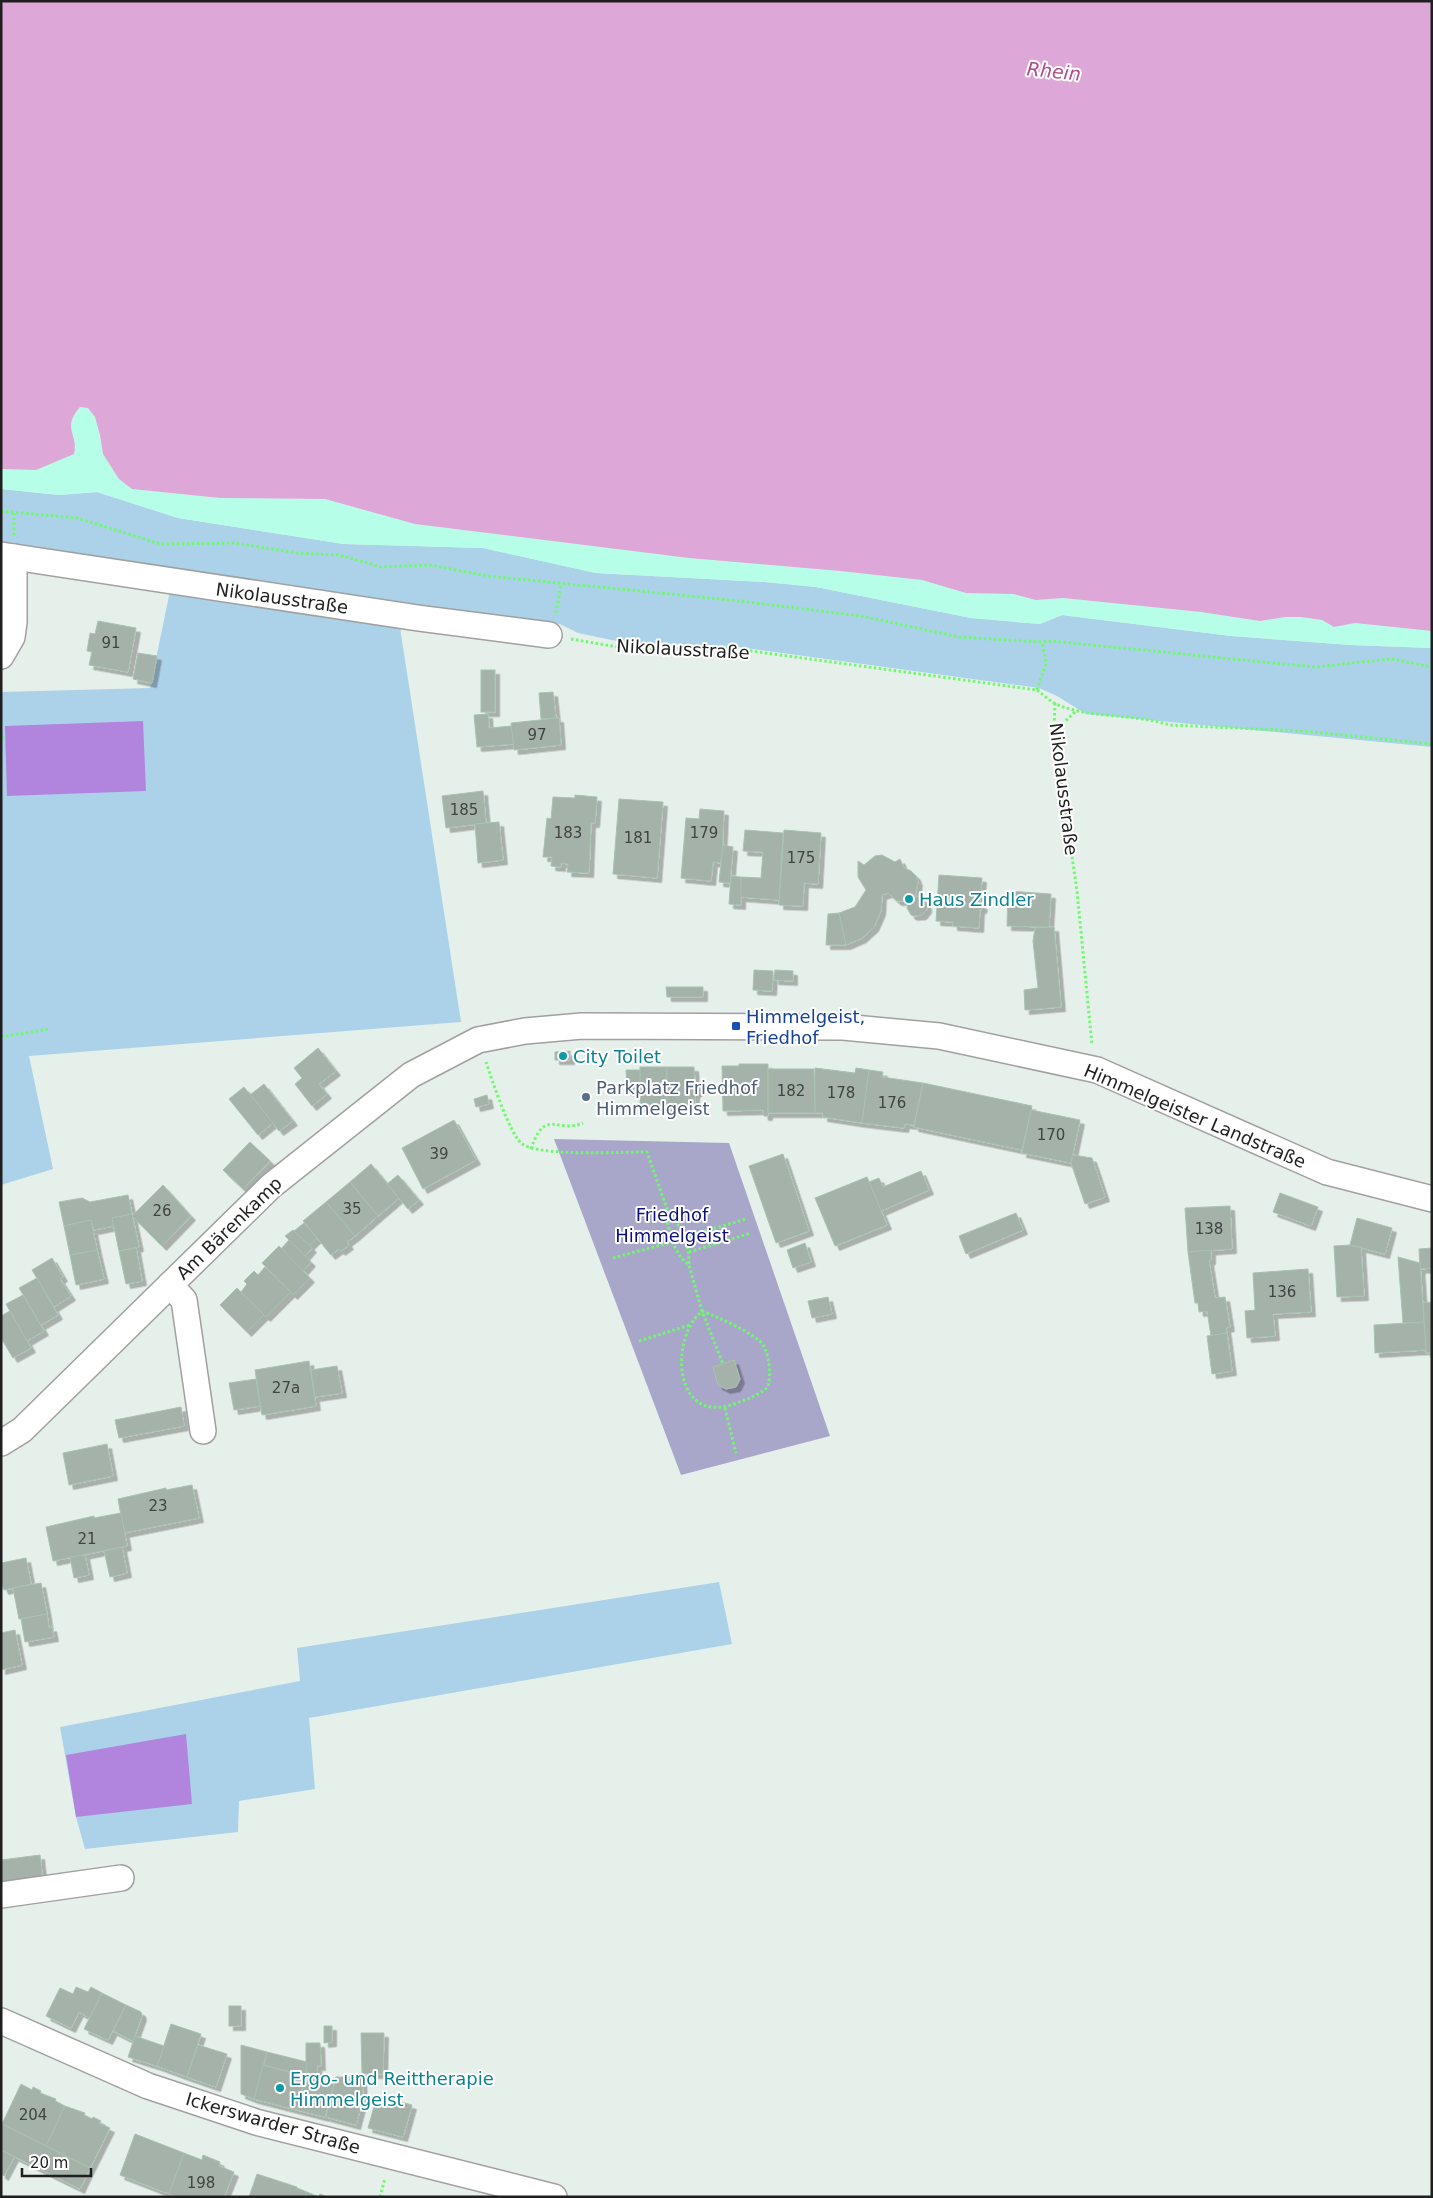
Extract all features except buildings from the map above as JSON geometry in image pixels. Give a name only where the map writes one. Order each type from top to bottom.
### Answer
[{"type":"street","name":"Nikolausstraße","points":[[7,556],[408,617],[552,628]]},
{"type":"street","points":[[1,656],[12,637],[13,629],[7,556]]},
{"type":"street","name":"Himmelgeister Landstraße","points":[[478,1040],[525,1031],[582,1026],[843,1027],[939,1036],[1097,1070],[1326,1172],[1432,1199]]},
{"type":"street","name":"Am Bärenkamp","points":[[1,1443],[22,1430],[271,1186],[411,1075],[478,1040]]},
{"type":"street","points":[[170,1285],[184,1300],[204,1431]]},
{"type":"street","points":[[1,1895],[121,1878]]},
{"type":"street","name":"Ickerswarder Straße","points":[[1,2021],[148,2086],[248,2119],[554,2197]]},
{"type":"path","points":[[1,511],[77,518],[161,544],[234,543],[298,553],[339,555],[381,567],[430,565],[488,576],[740,601],[861,616],[959,637],[1070,642],[1314,667],[1392,659],[1432,667]]},
{"type":"path","points":[[14,513],[14,519]]},
{"type":"path","points":[[552,628],[561,584]]},
{"type":"path","name":"Nikolausstraße","points":[[552,628],[629,649],[729,648],[1037,690],[1055,704],[1054,731],[1077,891],[1092,1047],[1097,1070]]},
{"type":"path","points":[[1037,690],[1046,663],[1042,642]]},
{"type":"path","points":[[1055,704],[1076,711],[1150,718],[1169,725],[1302,731],[1432,744]]},
{"type":"path","points":[[1054,731],[1076,711]]},
{"type":"path","points":[[1,1037],[49,1029]]},
{"type":"path","points":[[478,1040],[494,1086],[516,1135],[522,1143],[531,1148],[560,1152],[647,1152],[668,1212],[685,1237],[689,1252],[689,1265],[702,1311],[723,1364]]},
{"type":"path","points":[[531,1148],[540,1129],[545,1126],[583,1123]]},
{"type":"path","points":[[668,1212],[668,1224],[672,1242],[681,1258],[689,1265]]},
{"type":"path","points":[[685,1237],[746,1219]]},
{"type":"path","points":[[689,1252],[751,1233]]},
{"type":"path","points":[[613,1258],[672,1242]]},
{"type":"path","points":[[702,1311],[759,1340],[763,1345],[770,1367],[768,1387],[755,1396],[725,1408],[713,1408],[699,1403],[688,1393],[682,1379],[683,1351],[690,1325],[702,1311]]},
{"type":"path","points":[[639,1340],[690,1325]]},
{"type":"path","points":[[725,1408],[736,1453]]},
{"type":"shaded area","points":[[1,489],[59,495],[97,492],[178,518],[344,544],[483,548],[596,573],[765,582],[816,587],[971,618],[1040,624],[1062,615],[1231,636],[1351,645],[1432,648],[1432,747],[1086,714],[1057,696],[1039,688],[730,646],[626,643],[578,633],[560,624],[1,552]]},
{"type":"shaded area","points":[[171,586],[399,621],[461,1022],[29,1056],[53,1169],[1,1185],[1,692],[150,688]]},
{"type":"shaded area","points":[[143,721],[146,791],[7,796],[5,726]]},
{"type":"shaded area","points":[[719,1582],[732,1644],[309,1718],[315,1789],[239,1801],[238,1832],[85,1849],[76,1817],[60,1727],[300,1681],[297,1648]]},
{"type":"shaded area","points":[[186,1734],[192,1804],[76,1817],[66,1755]]},
{"type":"sand","points":[[80,407],[88,408],[95,417],[103,454],[119,479],[132,489],[220,498],[325,499],[415,524],[689,558],[922,580],[966,593],[1013,594],[1036,600],[1063,598],[1201,612],[1260,621],[1285,617],[1301,617],[1322,620],[1334,627],[1355,623],[1432,631],[1432,648],[1351,645],[1231,636],[1062,615],[1040,624],[971,618],[816,587],[765,582],[596,573],[483,548],[344,544],[178,518],[97,492],[59,495],[1,489],[1,469],[36,470],[76,448],[71,426],[73,417]]},
{"type":"green space","name":"Friedhof Himmelgeist","points":[[554,1139],[729,1143],[830,1436],[681,1475]]},
{"type":"water","name":"Rhein","points":[[1,1],[1432,1],[1432,631],[1355,623],[1334,627],[1322,620],[1301,617],[1285,617],[1260,621],[1201,612],[1063,598],[1036,600],[1013,594],[966,593],[922,580],[689,558],[415,524],[325,499],[220,498],[132,489],[119,479],[103,454],[95,417],[88,408],[80,407],[74,415],[71,426],[75,447],[74,454],[36,470],[1,469]]},
{"type":"place","name":"Haus Zindler","points":[[909,899]]},
{"type":"place","name":"Himmelgeist, Friedhof","points":[[736,1026]]},
{"type":"place","name":"City Toilet","points":[[563,1056]]},
{"type":"place","name":"Parkplatz Friedhof Himmelgeist","points":[[586,1097]]},
{"type":"place","name":"Ergo- und Reittherapie Himmelgeist","points":[[280,2088]]}]
